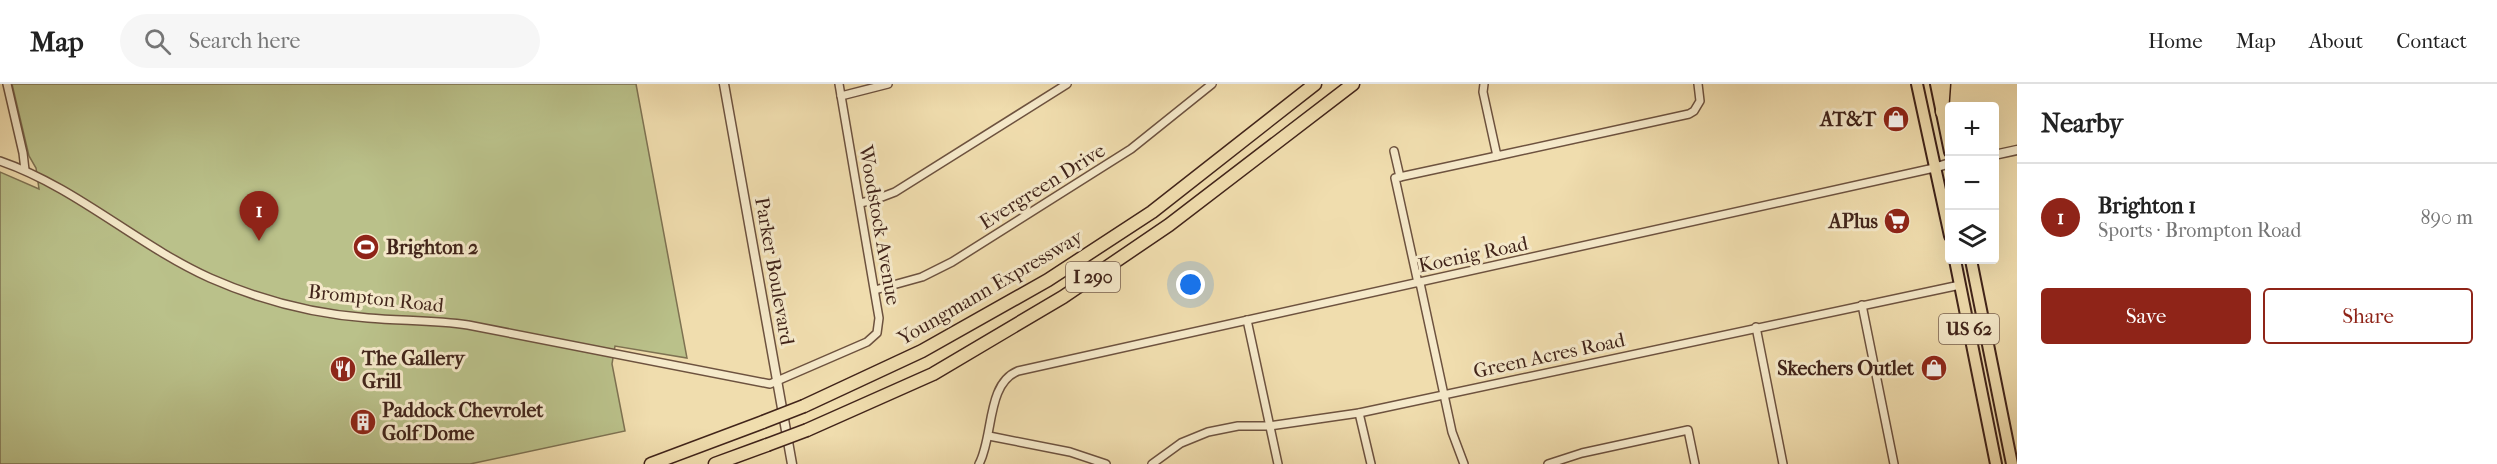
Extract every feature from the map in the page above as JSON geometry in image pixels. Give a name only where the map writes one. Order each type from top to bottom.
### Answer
[{"type":"highway","name":"Youngmann Expressway","points":[[651,464],[804,406],[922,351],[1048,280],[1152,212],[1315,84]]},
{"type":"highway","name":"I 290","points":[[715,464],[807,430],[933,374],[1063,297],[1169,225],[1353,84]]},
{"type":"highway","points":[[1942,112],[1944,84]]},
{"type":"main road","points":[[1917,84],[1945,215]]},
{"type":"main road","points":[[1936,84],[1945,127]]},
{"type":"main road","name":"US 62","points":[[1956,264],[1995,464]]},
{"type":"main road","name":"US 62","points":[[1972,264],[2012,464]]},
{"type":"street","points":[[7,84],[25,170]]},
{"type":"street","name":"Parker Boulevard","points":[[724,84],[792,464]]},
{"type":"street","name":"Woodstock Avenue","points":[[778,381],[873,338],[879,327],[875,290],[839,84]]},
{"type":"street","points":[[841,96],[888,84]]},
{"type":"street","points":[[860,203],[895,192],[1067,84]]},
{"type":"street","name":"Evergreen Drive","points":[[875,290],[922,277],[952,262],[1131,149],[1212,84]]},
{"type":"street","points":[[1484,84],[1483,92],[1497,156]]},
{"type":"street","points":[[1464,464],[1452,432],[1395,178],[1689,114],[1700,102],[1698,84]]},
{"type":"street","points":[[1999,154],[2017,150]]},
{"type":"street","points":[[1394,151],[1400,177]]},
{"type":"street","name":"Brompton Road","points":[[0,161],[25,170],[184,265],[272,301],[348,316],[468,325],[729,378],[770,384],[778,381]]},
{"type":"street","points":[[1934,168],[1945,165]]},
{"type":"street","name":"Koenig Road","points":[[989,436],[998,390],[1005,378],[1018,371],[1934,168]]},
{"type":"street","name":"Green Acres Road","points":[[1152,464],[1181,443],[1209,432],[1238,426],[1269,426],[1359,413],[1960,285]]},
{"type":"street","points":[[1862,305],[1893,464]]},
{"type":"street","points":[[1246,320],[1278,464]]},
{"type":"street","points":[[1756,327],[1784,464]]},
{"type":"street","points":[[1359,413],[1371,464]]},
{"type":"street","points":[[1548,464],[1575,454],[1688,430],[1695,464]]},
{"type":"street","points":[[979,464],[989,436],[1070,452],[1106,464]]},
{"type":"green space","points":[[12,84],[636,84],[687,358],[615,346],[612,364],[625,431],[470,464],[0,464],[0,172],[39,189],[36,168],[29,156]]},
{"type":"place","name":"AT&T","points":[[1896,119]]},
{"type":"place","name":"APlus","points":[[1897,221]]},
{"type":"place","name":"Brighton 1","points":[[259,241]]},
{"type":"place","name":"Brighton 2","points":[[366,247]]},
{"type":"place","name":"Skechers Outlet","points":[[1934,368]]},
{"type":"place","name":"The Gallery Grill","points":[[343,369]]},
{"type":"place","name":"Paddock Chevrolet Golf Dome","points":[[363,422]]}]
